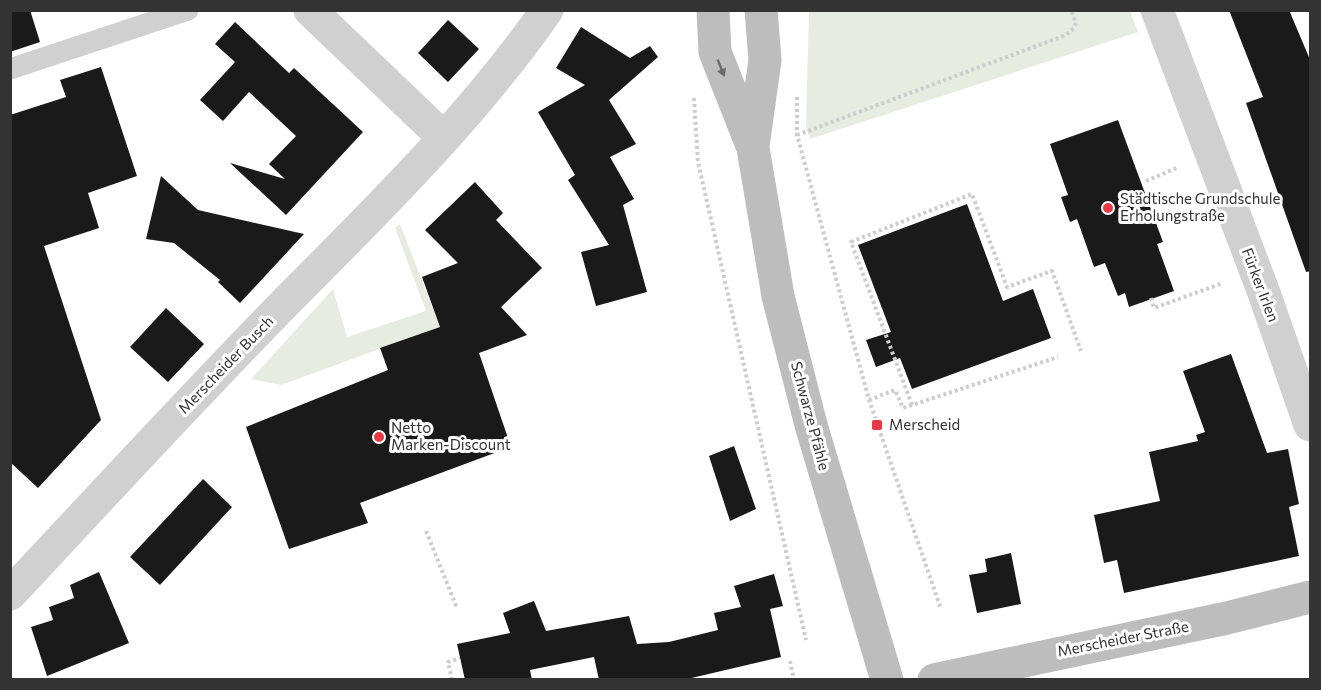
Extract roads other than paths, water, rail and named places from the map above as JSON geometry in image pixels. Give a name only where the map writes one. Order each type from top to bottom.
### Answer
[{"type":"main road","name":"Schwarze Pfähle","points":[[712,10],[715,52],[753,148],[778,296],[824,472],[887,680]]},
{"type":"main road","name":"Schwarze Pfähle","points":[[753,148],[765,60],[761,10]]},
{"type":"main road","name":"Merscheider Straße","points":[[934,680],[1227,618],[1311,597]]},
{"type":"street","points":[[310,10],[444,138]]},
{"type":"street","name":"Merscheider Busch","points":[[10,594],[196,394],[444,138],[526,41],[547,10]]},
{"type":"street","name":"Fürker Irlen","points":[[1157,10],[1311,425]]},
{"type":"lane","points":[[10,69],[188,10]]},
{"type":"place","name":"Städtische Grundschule Erholungstraße","points":[[1108,208]]},
{"type":"place","name":"Merscheid","points":[[877,425]]},
{"type":"place","name":"Netto Marken-Discount","points":[[379,437]]}]
